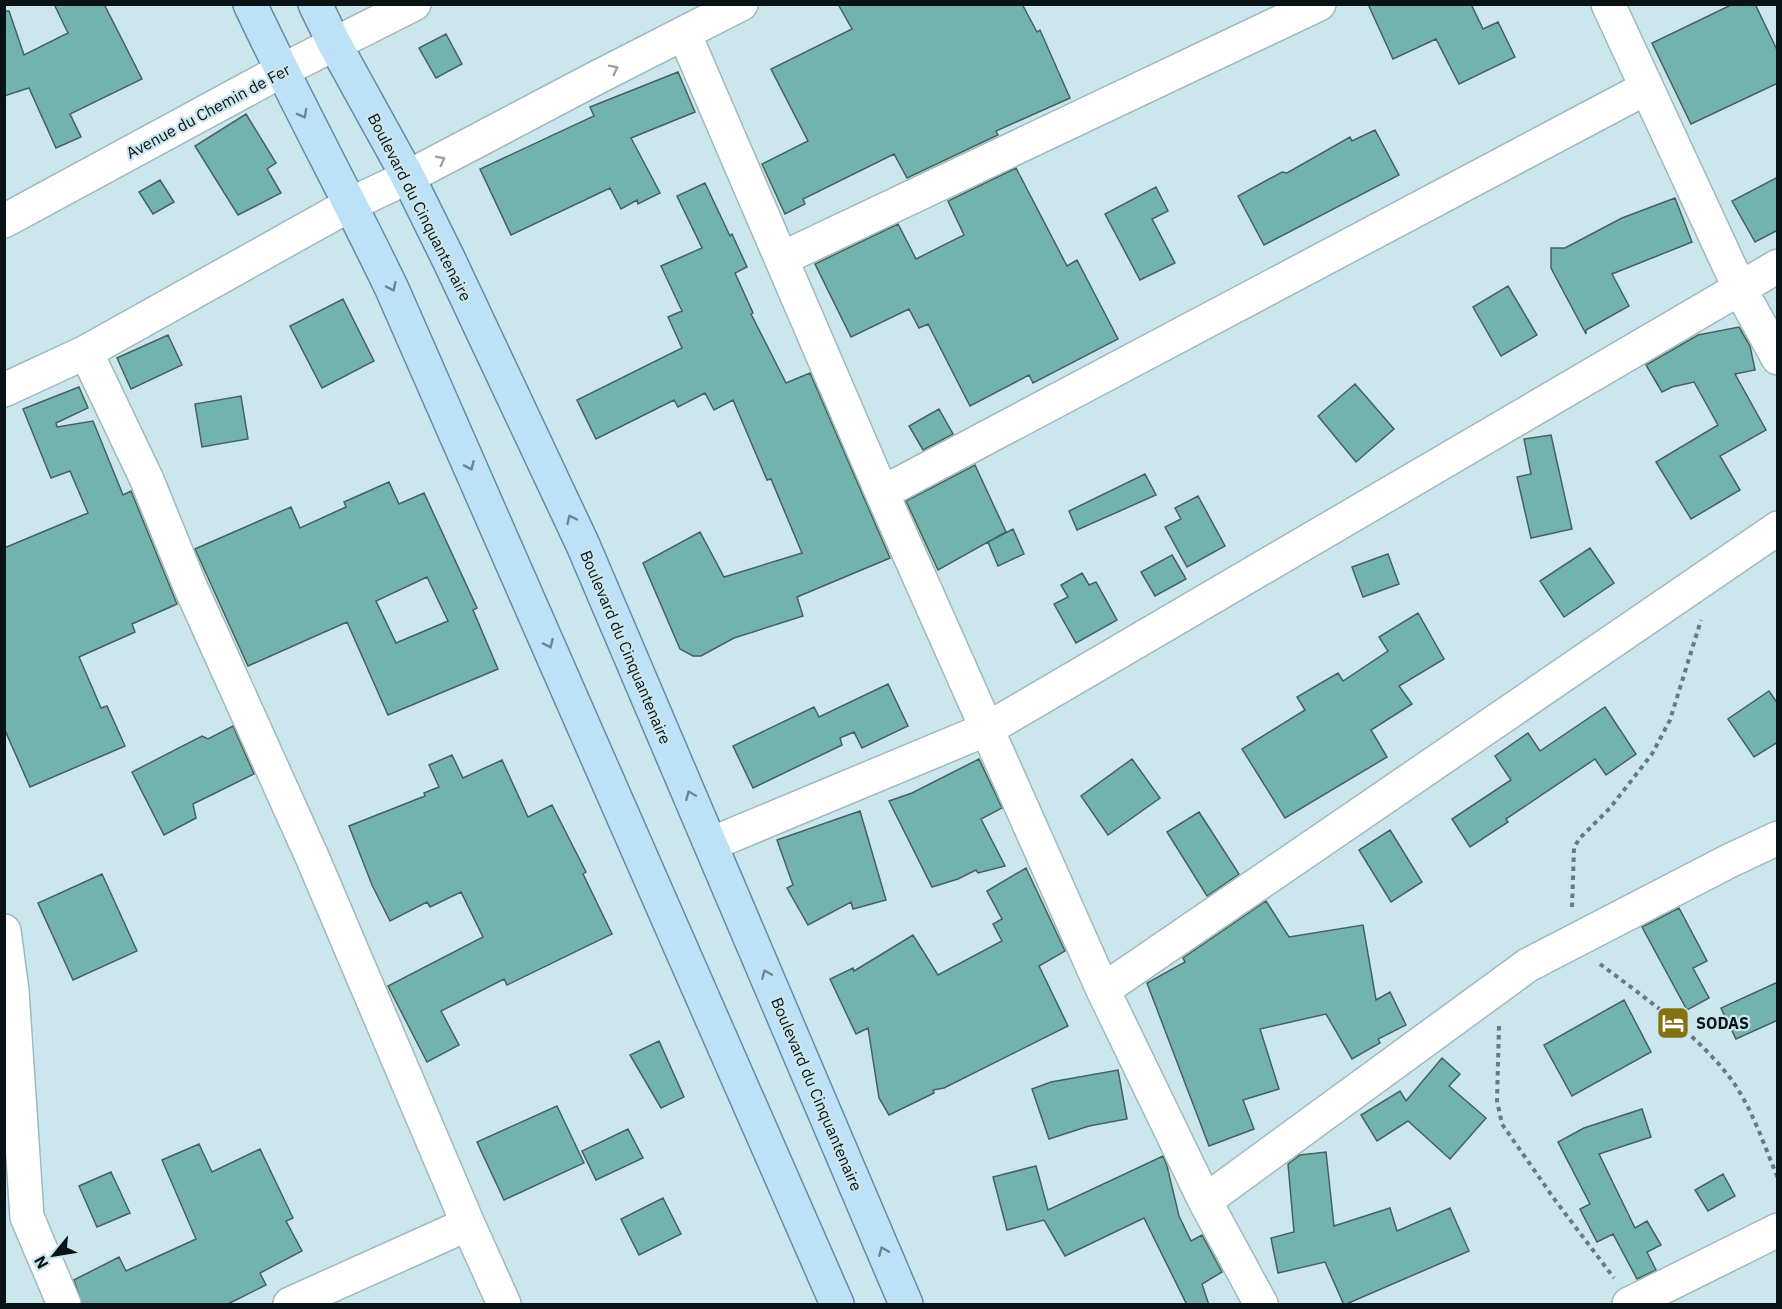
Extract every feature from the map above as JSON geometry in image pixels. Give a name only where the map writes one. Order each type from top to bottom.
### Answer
[{"type":"main road","points":[[250,4],[281,71],[351,204],[402,310],[837,1305]]},
{"type":"main road","name":"Boulevard du Cinquantenaire","points":[[315,4],[408,177],[583,545],[906,1305]]},
{"type":"street","name":"Avenue du Chemin de Fer","points":[[6,217],[334,43],[414,4]]},
{"type":"street","points":[[4,390],[86,352],[351,204],[408,177],[741,4]]},
{"type":"street","points":[[781,259],[1318,4]]},
{"type":"street","points":[[1608,4],[1740,289],[1778,358]]},
{"type":"street","points":[[684,33],[882,493],[1103,990],[1205,1201],[1262,1305]]},
{"type":"street","points":[[882,493],[1646,88]]},
{"type":"street","points":[[711,844],[987,729],[1778,266]]},
{"type":"street","points":[[86,352],[147,480],[195,597],[313,859],[504,1305]]},
{"type":"street","points":[[1103,990],[1778,528]]},
{"type":"street","points":[[1205,1201],[1528,965],[1778,838]]},
{"type":"street","points":[[4,931],[16,1215],[64,1305]]},
{"type":"street","points":[[290,1305],[468,1224]]},
{"type":"street","points":[[1631,1303],[1778,1230]]},
{"type":"path","points":[[1704,610],[1670,720],[1652,754],[1610,807],[1579,838],[1574,848],[1571,942],[1702,1045],[1734,1083],[1778,1178]]},
{"type":"path","points":[[1509,978],[1498,1030],[1497,1101],[1502,1124],[1631,1303]]},
{"type":"building","points":[[54,4],[104,4],[142,79],[70,114],[81,137],[56,148],[29,88],[4,96],[4,11],[9,11],[24,55],[68,33]]},
{"type":"building","points":[[838,4],[1022,4],[1037,32],[1040,30],[1070,98],[996,131],[998,135],[907,178],[894,154],[803,199],[805,204],[785,214],[762,164],[808,141],[771,69],[852,29]]},
{"type":"building","points":[[1368,4],[1471,4],[1483,29],[1498,22],[1515,57],[1459,84],[1436,39],[1393,59]]},
{"type":"building","points":[[1733,4],[1755,4],[1778,52],[1778,83],[1691,124],[1652,43]]},
{"type":"building","points":[[446,34],[462,64],[436,78],[419,48]]},
{"type":"building","points":[[678,72],[695,112],[631,138],[660,193],[638,204],[637,200],[621,209],[610,188],[511,235],[480,169],[594,116],[590,107]]},
{"type":"building","points":[[246,114],[276,163],[267,169],[281,193],[238,215],[195,146]]},
{"type":"building","points":[[1375,130],[1399,175],[1264,245],[1238,196],[1282,172],[1287,173],[1350,137],[1352,141]]},
{"type":"building","points":[[1016,168],[1067,266],[1077,260],[1118,339],[1033,383],[1029,375],[970,406],[928,324],[919,328],[909,309],[851,337],[815,264],[898,224],[916,259],[964,235],[948,201]]},
{"type":"building","points":[[1778,177],[1778,230],[1755,242],[1732,201]]},
{"type":"building","points":[[160,180],[174,202],[153,214],[139,192]]},
{"type":"building","points":[[705,183],[747,267],[735,273],[753,313],[751,314],[786,383],[810,373],[890,558],[797,597],[803,616],[734,638],[701,656],[693,656],[680,649],[643,563],[700,532],[724,577],[802,553],[771,479],[767,480],[733,400],[714,410],[705,393],[678,407],[674,400],[596,439],[577,400],[682,348],[668,317],[682,311],[661,266],[702,248],[677,196]]},
{"type":"building","points":[[1156,187],[1168,211],[1152,219],[1175,263],[1140,280],[1105,214]]},
{"type":"building","points":[[1675,198],[1692,242],[1612,274],[1629,306],[1586,330],[1586,334],[1551,268],[1551,248],[1565,248],[1622,218]]},
{"type":"building","points":[[1508,286],[1537,335],[1501,356],[1473,307]]},
{"type":"building","points":[[343,299],[374,361],[322,388],[290,326]]},
{"type":"building","points":[[1739,327],[1750,346],[1755,370],[1735,374],[1766,430],[1720,456],[1740,490],[1691,519],[1656,462],[1718,425],[1694,382],[1662,392],[1646,365],[1698,335]]},
{"type":"building","points":[[168,335],[182,365],[131,389],[117,358]]},
{"type":"building","points":[[1355,384],[1394,429],[1356,462],[1318,416]]},
{"type":"building","points":[[79,387],[88,408],[56,423],[57,427],[93,421],[123,495],[131,491],[177,604],[132,624],[135,632],[79,657],[101,708],[107,706],[125,746],[30,787],[4,728],[4,548],[88,513],[70,471],[51,478],[23,409]]},
{"type":"building","points":[[241,396],[248,439],[202,447],[195,404]]},
{"type":"building","points":[[939,409],[953,434],[923,450],[909,426]]},
{"type":"building","points":[[1551,435],[1572,529],[1531,538],[1517,477],[1531,474],[1524,439]]},
{"type":"building","points":[[975,465],[1006,532],[938,570],[906,501]]},
{"type":"building","points":[[1145,474],[1156,495],[1077,530],[1069,511]]},
{"type":"building","points":[[389,482],[399,504],[424,493],[477,608],[473,610],[498,669],[388,715],[347,622],[248,666],[195,549],[291,507],[300,528],[346,507],[344,502]],"holes":[[[427,577],[448,621],[396,643],[376,601]]]},
{"type":"building","points":[[1198,496],[1225,546],[1187,567],[1165,527],[1181,519],[1175,508]]},
{"type":"building","points":[[1013,529],[1024,554],[998,566],[988,542]]},
{"type":"building","points":[[1590,548],[1614,583],[1564,617],[1540,581]]},
{"type":"building","points":[[1388,554],[1399,584],[1363,597],[1352,567]]},
{"type":"building","points":[[1172,555],[1186,579],[1155,596],[1141,572]]},
{"type":"building","points":[[1082,573],[1089,585],[1096,582],[1117,620],[1076,643],[1054,604],[1068,597],[1061,585]]},
{"type":"building","points":[[1418,613],[1444,659],[1399,686],[1412,704],[1371,730],[1387,757],[1285,818],[1242,749],[1305,710],[1297,697],[1338,673],[1343,681],[1388,651],[1379,637]]},
{"type":"building","points":[[888,684],[908,726],[862,748],[854,732],[840,738],[842,745],[753,788],[733,746],[814,707],[819,717]]},
{"type":"building","points":[[1769,691],[1778,704],[1778,742],[1754,757],[1728,719]]},
{"type":"building","points":[[1605,707],[1636,754],[1606,775],[1595,759],[1506,819],[1508,822],[1470,847],[1452,819],[1511,780],[1495,756],[1528,733],[1540,751]]},
{"type":"building","points":[[233,726],[254,774],[193,804],[196,818],[164,835],[132,772],[202,736],[208,739]]},
{"type":"building","points":[[452,755],[463,778],[502,760],[528,817],[552,805],[586,872],[583,874],[612,934],[507,985],[504,979],[441,1011],[459,1045],[427,1062],[388,986],[483,937],[461,892],[430,907],[427,902],[390,921],[372,885],[349,826],[425,796],[424,793],[439,787],[429,765]]},
{"type":"building","points":[[979,759],[1002,808],[981,819],[1005,866],[978,873],[976,870],[958,879],[932,887],[889,801],[912,793]]},
{"type":"building","points":[[1132,759],[1160,798],[1108,835],[1081,796]]},
{"type":"building","points":[[860,811],[886,900],[853,909],[851,902],[808,925],[787,888],[793,885],[777,840]]},
{"type":"building","points":[[1199,812],[1239,874],[1207,896],[1167,832]]},
{"type":"building","points":[[1390,830],[1422,882],[1391,902],[1359,850]]},
{"type":"building","points":[[1026,868],[1065,951],[1039,966],[1068,1026],[944,1088],[933,1090],[934,1093],[889,1115],[879,1098],[868,1028],[856,1034],[830,979],[853,968],[854,971],[913,935],[938,975],[1002,941],[993,924],[1002,919],[987,891]]},
{"type":"building","points":[[102,874],[137,951],[73,980],[38,903]]},
{"type":"building","points":[[1266,901],[1289,937],[1363,925],[1376,1000],[1390,992],[1406,1025],[1378,1039],[1380,1043],[1352,1059],[1326,1014],[1260,1029],[1279,1089],[1243,1100],[1254,1129],[1209,1146],[1147,983],[1185,962],[1183,958]]},
{"type":"building","points":[[1679,908],[1707,961],[1693,968],[1709,998],[1687,1010],[1642,927]]},
{"type":"building","points":[[1778,982],[1778,1020],[1736,1039],[1721,1008]]},
{"type":"building","points":[[1624,1000],[1651,1052],[1572,1096],[1544,1045]]},
{"type":"building","points":[[659,1041],[684,1097],[661,1108],[630,1055]]},
{"type":"building","points":[[1442,1058],[1460,1074],[1449,1086],[1486,1118],[1450,1159],[1408,1121],[1377,1141],[1361,1115],[1400,1091],[1406,1101]]},
{"type":"building","points":[[1118,1070],[1127,1119],[1089,1126],[1049,1139],[1032,1089],[1051,1082]]},
{"type":"building","points":[[557,1106],[584,1163],[504,1200],[477,1142]]},
{"type":"building","points":[[1642,1109],[1651,1137],[1599,1154],[1635,1228],[1647,1221],[1661,1245],[1647,1252],[1656,1270],[1637,1279],[1613,1234],[1597,1242],[1580,1209],[1590,1204],[1558,1142],[1584,1128]]},
{"type":"building","points":[[628,1129],[643,1158],[596,1180],[582,1151]]},
{"type":"building","points":[[199,1144],[212,1172],[260,1149],[293,1218],[286,1221],[302,1251],[260,1273],[266,1285],[226,1305],[82,1305],[74,1280],[119,1257],[126,1271],[196,1239],[162,1160]]},
{"type":"building","points":[[1326,1152],[1334,1226],[1390,1208],[1397,1231],[1450,1208],[1469,1251],[1344,1305],[1325,1262],[1278,1273],[1271,1238],[1294,1232],[1288,1164],[1300,1155]]},
{"type":"building","points":[[1163,1156],[1179,1216],[1191,1241],[1202,1235],[1222,1272],[1202,1284],[1209,1305],[1187,1305],[1144,1218],[1065,1256],[1044,1220],[1007,1230],[993,1177],[1036,1166],[1048,1210]]},
{"type":"building","points":[[111,1172],[130,1213],[97,1227],[79,1186]]},
{"type":"building","points":[[1723,1174],[1735,1196],[1708,1211],[1695,1190]]},
{"type":"building","points":[[663,1198],[681,1234],[639,1255],[621,1219]]},
{"type":"place","name":"SODAS","points":[[1673,1023]]}]
